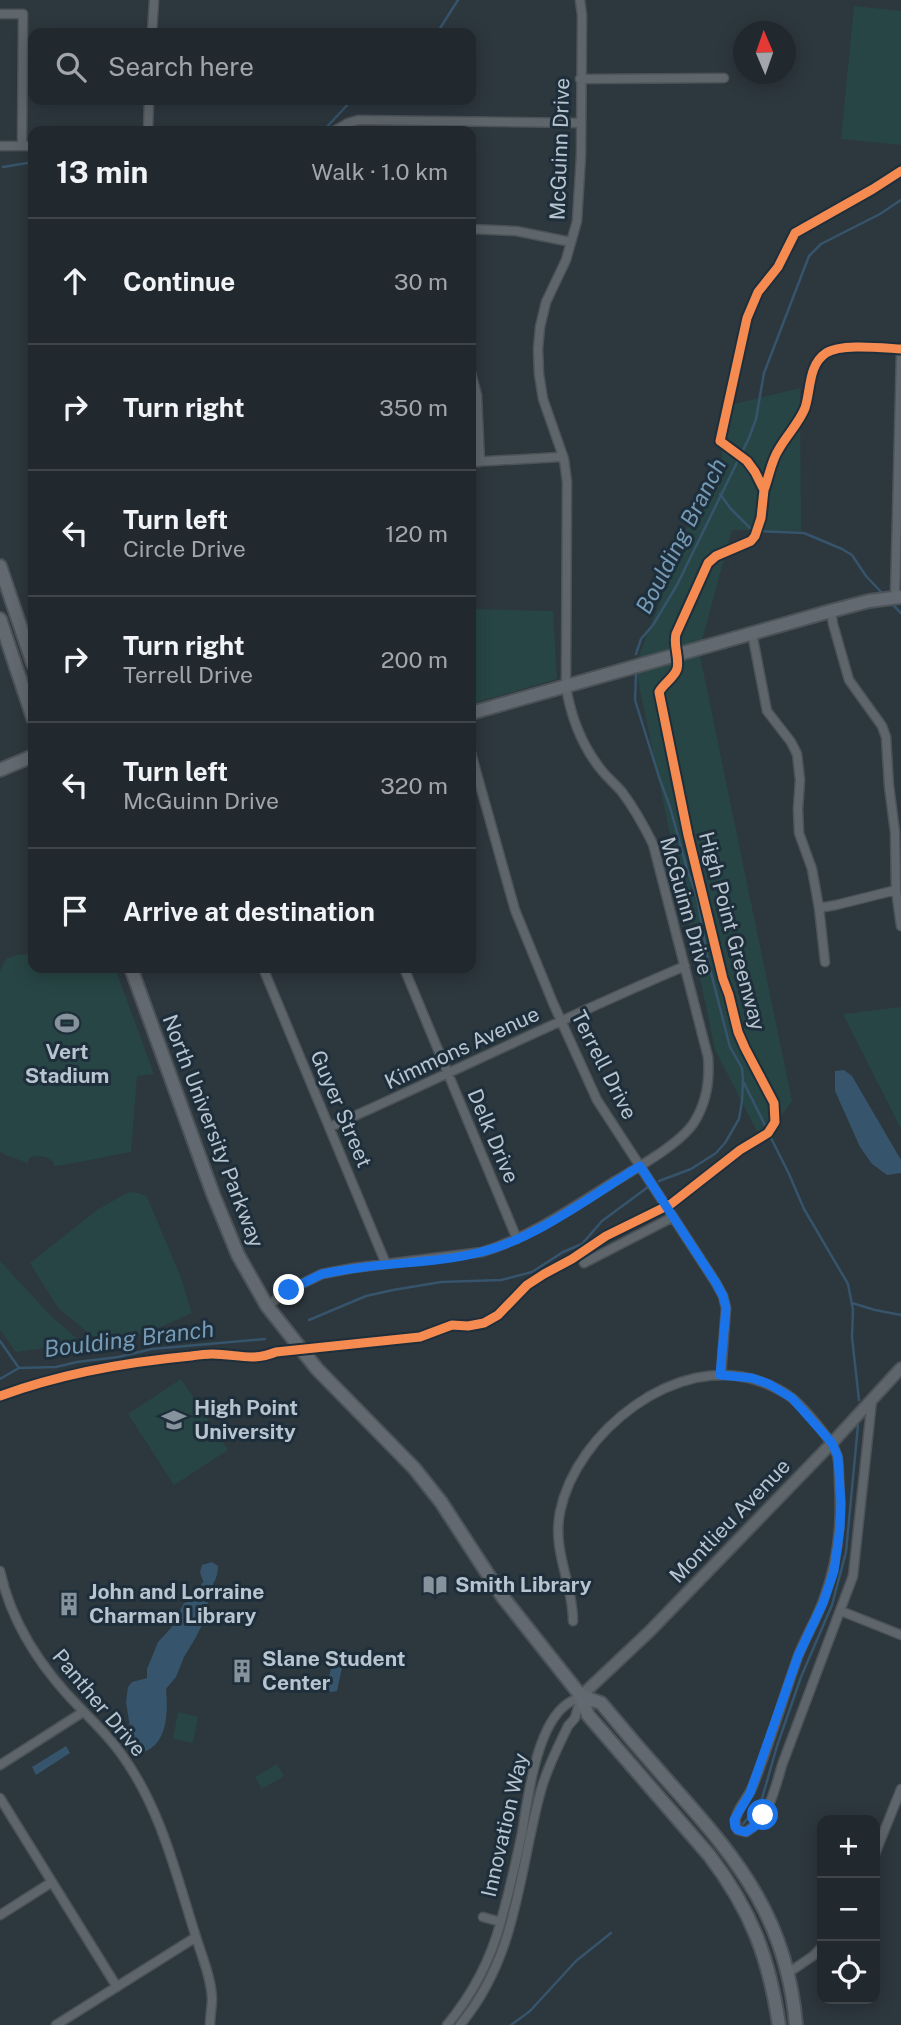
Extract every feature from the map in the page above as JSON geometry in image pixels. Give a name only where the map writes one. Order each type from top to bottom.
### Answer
[{"type":"main road","points":[[0,566],[28,649]]},
{"type":"main road","points":[[476,712],[831,611],[898,597]]},
{"type":"main road","points":[[0,619],[28,703]]},
{"type":"main road","points":[[0,770],[28,758]]},
{"type":"main road","name":"North University Parkway","points":[[133,973],[213,1194],[238,1255],[267,1306],[317,1368],[414,1468],[441,1502],[502,1597],[581,1696],[588,1715],[709,1855],[731,1885],[761,1944],[773,1987],[779,2025]]},
{"type":"main road","name":"North University Parkway","points":[[581,1696],[601,1703],[727,1850],[758,1897],[780,1946],[788,1973],[796,2025]]},
{"type":"street","points":[[152,28],[154,0]]},
{"type":"street","name":"McGuinn Drive","points":[[267,1306],[289,1290],[322,1274],[464,1256],[499,1247],[535,1231],[640,1166],[685,1133],[700,1113],[707,1092],[708,1057],[653,844],[637,814],[602,770],[580,734],[570,711],[566,687],[567,482],[564,459],[543,399],[538,349],[546,302],[566,260],[577,221],[581,123],[580,0]]},
{"type":"street","points":[[0,14],[23,14],[22,146]]},
{"type":"street","points":[[580,79],[724,78]]},
{"type":"street","points":[[148,126],[149,105]]},
{"type":"street","points":[[342,126],[358,120],[581,123]]},
{"type":"street","points":[[0,146],[28,146]]},
{"type":"street","points":[[476,229],[516,231],[571,242]]},
{"type":"street","points":[[898,597],[901,354]]},
{"type":"street","points":[[476,391],[476,462],[560,457],[564,459]]},
{"type":"street","points":[[831,611],[849,680],[887,737],[889,786],[895,832],[896,890],[901,926]]},
{"type":"street","points":[[752,633],[767,711],[797,754],[800,780],[799,834],[812,869],[825,962]]},
{"type":"street","name":"Terrell Drive","points":[[476,771],[515,911],[597,1100],[723,1296],[726,1317],[720,1375]]},
{"type":"street","points":[[819,908],[896,890]]},
{"type":"street","name":"Kimmons Avenue","points":[[330,1127],[685,966]]},
{"type":"street","name":"Guyer Street","points":[[265,973],[386,1264]]},
{"type":"street","name":"Delk Drive","points":[[406,973],[517,1239]]},
{"type":"street","points":[[584,1263],[673,1217]]},
{"type":"street","name":"Montlieu Avenue","points":[[581,1696],[650,1631],[901,1368]]},
{"type":"street","points":[[573,1621],[573,1608],[562,1567],[558,1524],[566,1490],[586,1453],[599,1437],[638,1403],[678,1384],[720,1375],[752,1378],[792,1398],[832,1443],[838,1457],[840,1528],[834,1571],[823,1603],[798,1656],[750,1793],[734,1820],[738,1830],[746,1832],[754,1827],[768,1805],[853,1576],[872,1398]]},
{"type":"street","name":"Panther Drive","points":[[0,1571],[7,1600],[24,1636],[44,1667],[121,1754],[150,1800],[182,1887],[196,1937]]},
{"type":"street","points":[[841,1611],[901,1635]]},
{"type":"street","name":"Innovation Way","points":[[447,2025],[471,1993],[485,1966],[501,1922],[522,1834],[533,1767],[554,1718],[565,1705],[581,1696]]},
{"type":"street","name":"Innovation Way","points":[[460,2025],[484,1992],[506,1944],[541,1789],[568,1726],[575,1718],[581,1696]]},
{"type":"street","points":[[0,1765],[83,1712]]},
{"type":"street","points":[[880,1842],[901,1789]]},
{"type":"street","points":[[0,1798],[117,1987]]},
{"type":"street","points":[[0,1915],[52,1882]]},
{"type":"street","points":[[483,1917],[501,1922]]},
{"type":"street","points":[[56,2025],[196,1937],[209,1976],[212,1999],[210,2025]]},
{"type":"street","points":[[788,1973],[817,1952]]},
{"type":"green space","points":[[854,6],[901,11],[901,145],[841,139]]},
{"type":"green space","points":[[800,388],[801,531],[732,530],[699,651],[792,1101],[763,1143],[715,1050],[635,666],[671,573],[675,549],[695,511],[722,481],[722,407]]},
{"type":"green space","points":[[476,609],[553,611],[557,679],[476,703]]},
{"type":"green space","name":"Vert Stadium","points":[[28,954],[28,973],[117,973],[154,1074],[137,1076],[131,1152],[54,1166],[54,1162],[45,1157],[29,1158],[28,1163],[0,1152],[0,971],[6,959]]},
{"type":"green space","points":[[901,1007],[901,1129],[843,1014]]},
{"type":"green space","points":[[129,1192],[147,1197],[180,1275],[192,1313],[145,1334],[96,1339],[58,1308],[30,1263],[97,1210]]},
{"type":"green space","points":[[0,1261],[50,1315],[82,1343],[16,1352],[0,1330]]},
{"type":"green space","points":[[181,1379],[228,1450],[174,1485],[128,1414]]},
{"type":"green space","points":[[178,1712],[198,1717],[193,1743],[173,1739]]},
{"type":"green space","points":[[277,1764],[284,1776],[262,1789],[255,1777]]},
{"type":"water","points":[[844,1070],[852,1076],[901,1160],[901,1173],[887,1175],[872,1164],[860,1147],[835,1091],[835,1071]]},
{"type":"water","points":[[212,1562],[218,1569],[209,1588],[205,1587],[200,1572],[202,1565]]},
{"type":"water","points":[[193,1600],[204,1606],[206,1617],[176,1677],[166,1689],[167,1707],[162,1734],[152,1748],[144,1752],[132,1740],[126,1702],[128,1687],[132,1682],[147,1678],[147,1669],[158,1642],[171,1628],[184,1603]]},
{"type":"water","points":[[333,1660],[343,1663],[337,1691],[331,1692],[326,1689]]},
{"type":"water","points":[[66,1746],[70,1753],[36,1775],[32,1767]]},
{"type":"waterway","points":[[440,28],[458,0]]},
{"type":"waterway","points":[[328,126],[347,105]]},
{"type":"waterway","points":[[3,167],[28,163]]},
{"type":"waterway","name":"Boulding Branch","points":[[636,654],[641,639],[653,625],[677,585],[749,438],[756,419],[764,373],[809,256],[821,244],[880,214],[901,200]]},
{"type":"waterway","points":[[720,494],[753,531],[804,533],[852,555],[866,576],[884,595]]},
{"type":"waterway","points":[[891,603],[901,613]]},
{"type":"waterway","name":"Boulding Branch","points":[[636,674],[635,700],[697,897],[708,961],[730,1047],[742,1068],[743,1080],[739,1119],[725,1143],[716,1153],[691,1169],[659,1181]]},
{"type":"waterway","points":[[744,1083],[765,1125]]},
{"type":"waterway","points":[[771,1138],[804,1209],[848,1284],[853,1310],[852,1337],[859,1400]]},
{"type":"waterway","name":"Boulding Branch","points":[[309,1320],[366,1296],[393,1290],[441,1282],[501,1280],[532,1272],[563,1252],[582,1244],[602,1221],[648,1187]]},
{"type":"waterway","points":[[852,1303],[901,1315]]},
{"type":"waterway","name":"Boulding Branch","points":[[0,1379],[19,1368],[56,1367],[152,1349],[265,1339]]},
{"type":"waterway","points":[[0,1341],[19,1368]]},
{"type":"waterway","points":[[743,1824],[761,1802],[801,1677],[832,1605],[846,1552],[858,1425]]},
{"type":"waterway","points":[[200,1603],[207,1588]]},
{"type":"waterway","points":[[511,2025],[530,2011],[576,1961],[611,1933]]},
{"type":"cycle path","name":"High Point Greenway","points":[[0,1396],[70,1375],[143,1362],[209,1354],[259,1357],[276,1352],[420,1337],[452,1325],[484,1323],[498,1315],[527,1285],[606,1236],[671,1204],[740,1150],[768,1133],[775,1122],[774,1103],[738,1032],[723,979],[688,835],[659,692],[677,669],[676,634],[708,563],[716,556],[751,541],[761,518],[764,490],[755,472],[747,461],[720,441],[747,318],[758,292],[778,267],[795,233],[901,171]]},
{"type":"cycle path","points":[[764,490],[776,454],[805,408],[813,371],[820,358],[842,348],[901,349]]},
{"type":"place","name":"Vert Stadium","points":[[67,1023]]},
{"type":"place","name":"High Point University","points":[[174,1420]]},
{"type":"place","name":"Smith Library","points":[[435,1585]]},
{"type":"place","name":"John and Lorraine Charman Library","points":[[69,1604]]},
{"type":"place","name":"Slane Student Center","points":[[242,1671]]},
{"type":"route","points":[[289,1290],[322,1274],[464,1256],[499,1247],[535,1231],[640,1166],[723,1296],[726,1317],[720,1375],[752,1378],[769,1384],[792,1398],[832,1443],[838,1457],[841,1503],[834,1571],[823,1603],[798,1656],[750,1793],[734,1820],[735,1827],[746,1832],[754,1827],[763,1815]]}]
